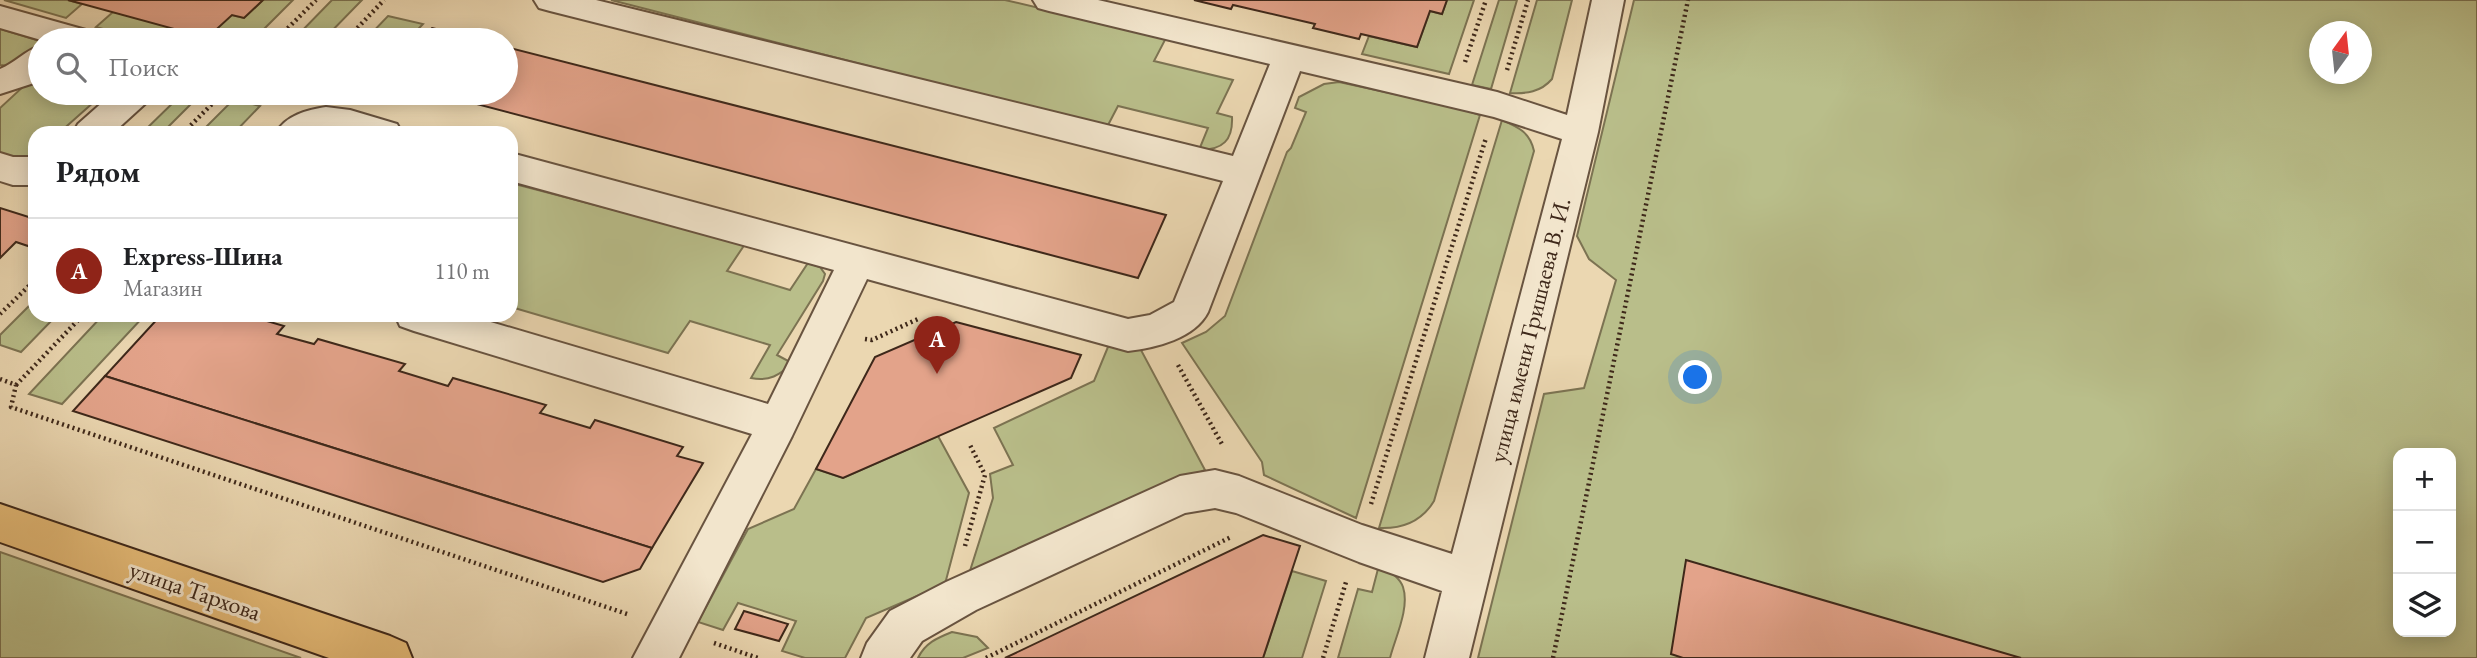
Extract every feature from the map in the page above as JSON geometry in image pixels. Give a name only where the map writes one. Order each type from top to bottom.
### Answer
[{"type":"main road","name":"улица Тархова","points":[[0,523],[390,658]]},
{"type":"street","points":[[550,0],[1242,172]]},
{"type":"street","points":[[1049,0],[1497,105],[1581,132]]},
{"type":"street","name":"улица имени Гришаева В. И.","points":[[1447,658],[1581,132],[1608,0]]},
{"type":"street","points":[[0,17],[34,28]]},
{"type":"street","points":[[518,169],[1128,335],[1158,331],[1189,312],[1289,57]]},
{"type":"street","points":[[0,82],[22,74],[28,69]]},
{"type":"street","points":[[98,126],[122,105]]},
{"type":"street","points":[[303,126],[325,119],[355,126]]},
{"type":"street","points":[[0,167],[13,171],[28,171]]},
{"type":"street","points":[[664,644],[778,424],[857,262]]},
{"type":"street","points":[[437,322],[778,424]]},
{"type":"street","points":[[883,658],[906,626],[961,596],[1181,495],[1215,489],[1239,495],[1359,543],[1467,579]]},
{"type":"path","points":[[288,28],[316,0]]},
{"type":"path","points":[[357,28],[384,0]]},
{"type":"path","points":[[1454,95],[1486,0]]},
{"type":"path","points":[[1323,658],[1528,0]]},
{"type":"path","points":[[1553,658],[1688,0]]},
{"type":"path","points":[[190,126],[211,105]]},
{"type":"path","points":[[823,330],[872,340],[918,320],[939,284]]},
{"type":"path","points":[[0,314],[28,287]]},
{"type":"path","points":[[76,322],[16,385],[11,407],[664,644],[758,658]]},
{"type":"path","points":[[986,658],[1231,539],[1241,478],[1158,331]]},
{"type":"path","points":[[0,379],[16,385]]},
{"type":"path","points":[[961,596],[954,581],[985,475],[969,443]]},
{"type":"green space","points":[[4,0],[68,0],[82,4],[66,18]]},
{"type":"green space","points":[[263,0],[293,0],[265,28],[96,27],[113,12],[232,15],[244,18]]},
{"type":"green space","points":[[332,0],[362,0],[335,28],[305,28]]},
{"type":"green space","points":[[611,0],[1005,0],[1166,38],[1154,61],[1233,80],[1217,113],[1232,117],[1231,132],[1220,146],[1199,150],[1208,128],[1118,106],[1107,127]]},
{"type":"green space","points":[[1447,0],[1474,0],[1449,74],[1362,54],[1369,36],[1417,47],[1430,11],[1442,14]]},
{"type":"green space","points":[[1499,0],[1517,0],[1491,89],[1472,85]]},
{"type":"green space","points":[[1537,0],[1572,0],[1552,79],[1533,91],[1510,93]]},
{"type":"green space","points":[[1634,0],[2477,0],[2477,658],[1478,658],[1544,394],[1584,388],[1616,280],[1589,259],[1577,236]]},
{"type":"green space","points":[[388,16],[423,24],[419,28],[376,28]]},
{"type":"green space","points":[[0,29],[28,37],[28,53],[10,66],[0,65]]},
{"type":"green space","points":[[28,82],[28,105],[90,105],[67,126],[28,126],[28,158],[21,162],[0,159],[0,108]]},
{"type":"green space","points":[[1339,82],[1480,115],[1356,518],[1264,475],[1262,462],[1182,343],[1206,332],[1225,316],[1287,152],[1306,112],[1295,108],[1299,97],[1324,84]]},
{"type":"green space","points":[[171,105],[190,105],[169,126],[149,126]]},
{"type":"green space","points":[[228,105],[260,106],[241,126],[207,126]]},
{"type":"green space","points":[[1502,120],[1526,135],[1534,151],[1434,501],[1424,514],[1411,522],[1396,527],[1379,528]]},
{"type":"green space","points":[[518,185],[745,244],[727,271],[790,290],[808,263],[820,267],[825,274],[777,355],[792,363],[774,377],[751,378],[770,345],[690,321],[668,353],[518,309]]},
{"type":"green space","points":[[28,307],[28,322],[50,322],[21,352],[0,345],[0,335]]},
{"type":"green space","points":[[96,322],[138,322],[62,404],[29,394]]},
{"type":"green space","points":[[1110,342],[1141,350],[1205,470],[969,574],[993,498],[990,474],[1013,465],[994,428],[1094,381]]},
{"type":"green space","points":[[938,436],[969,493],[945,584],[866,618],[845,658],[805,658],[782,651],[796,621],[738,603],[723,630],[698,622],[748,529],[794,509],[816,469],[843,478]]},
{"type":"green space","points":[[0,552],[301,658],[0,658]]},
{"type":"green space","points":[[1379,565],[1399,580],[1405,595],[1403,613],[1390,658],[1338,658],[1358,589],[1372,592]]},
{"type":"green space","points":[[1292,571],[1326,581],[1302,658],[1263,658]]},
{"type":"green space","points":[[952,632],[977,637],[988,648],[963,658],[918,658],[928,645]]},
{"type":"building","points":[[68,0],[263,0],[244,18],[232,15],[218,28],[170,28]]},
{"type":"building","points":[[1194,0],[1447,0],[1442,14],[1430,11],[1417,47],[1361,34],[1359,39],[1313,28],[1315,24],[1233,5],[1231,9]]},
{"type":"building","points":[[518,50],[1166,215],[1138,278],[481,105],[518,105]]},
{"type":"building","points":[[0,208],[28,217],[28,246],[16,242],[0,258]]},
{"type":"building","points":[[155,322],[270,322],[284,326],[277,334],[314,344],[318,339],[405,364],[399,371],[448,386],[453,378],[546,405],[540,413],[590,428],[595,420],[683,447],[677,456],[703,463],[652,548],[105,376]]},
{"type":"building","points":[[956,322],[1081,355],[1071,378],[843,478],[816,469],[875,357]]},
{"type":"building","points":[[105,376],[652,548],[640,569],[603,582],[73,411]]},
{"type":"building","points":[[1263,535],[1300,546],[1263,658],[1005,658]]},
{"type":"building","points":[[1686,560],[2021,658],[1683,658],[1671,654]]},
{"type":"building","points":[[744,611],[788,624],[779,641],[735,629]]},
{"type":"place","name":"Express-Шина","points":[[937,374]]}]
